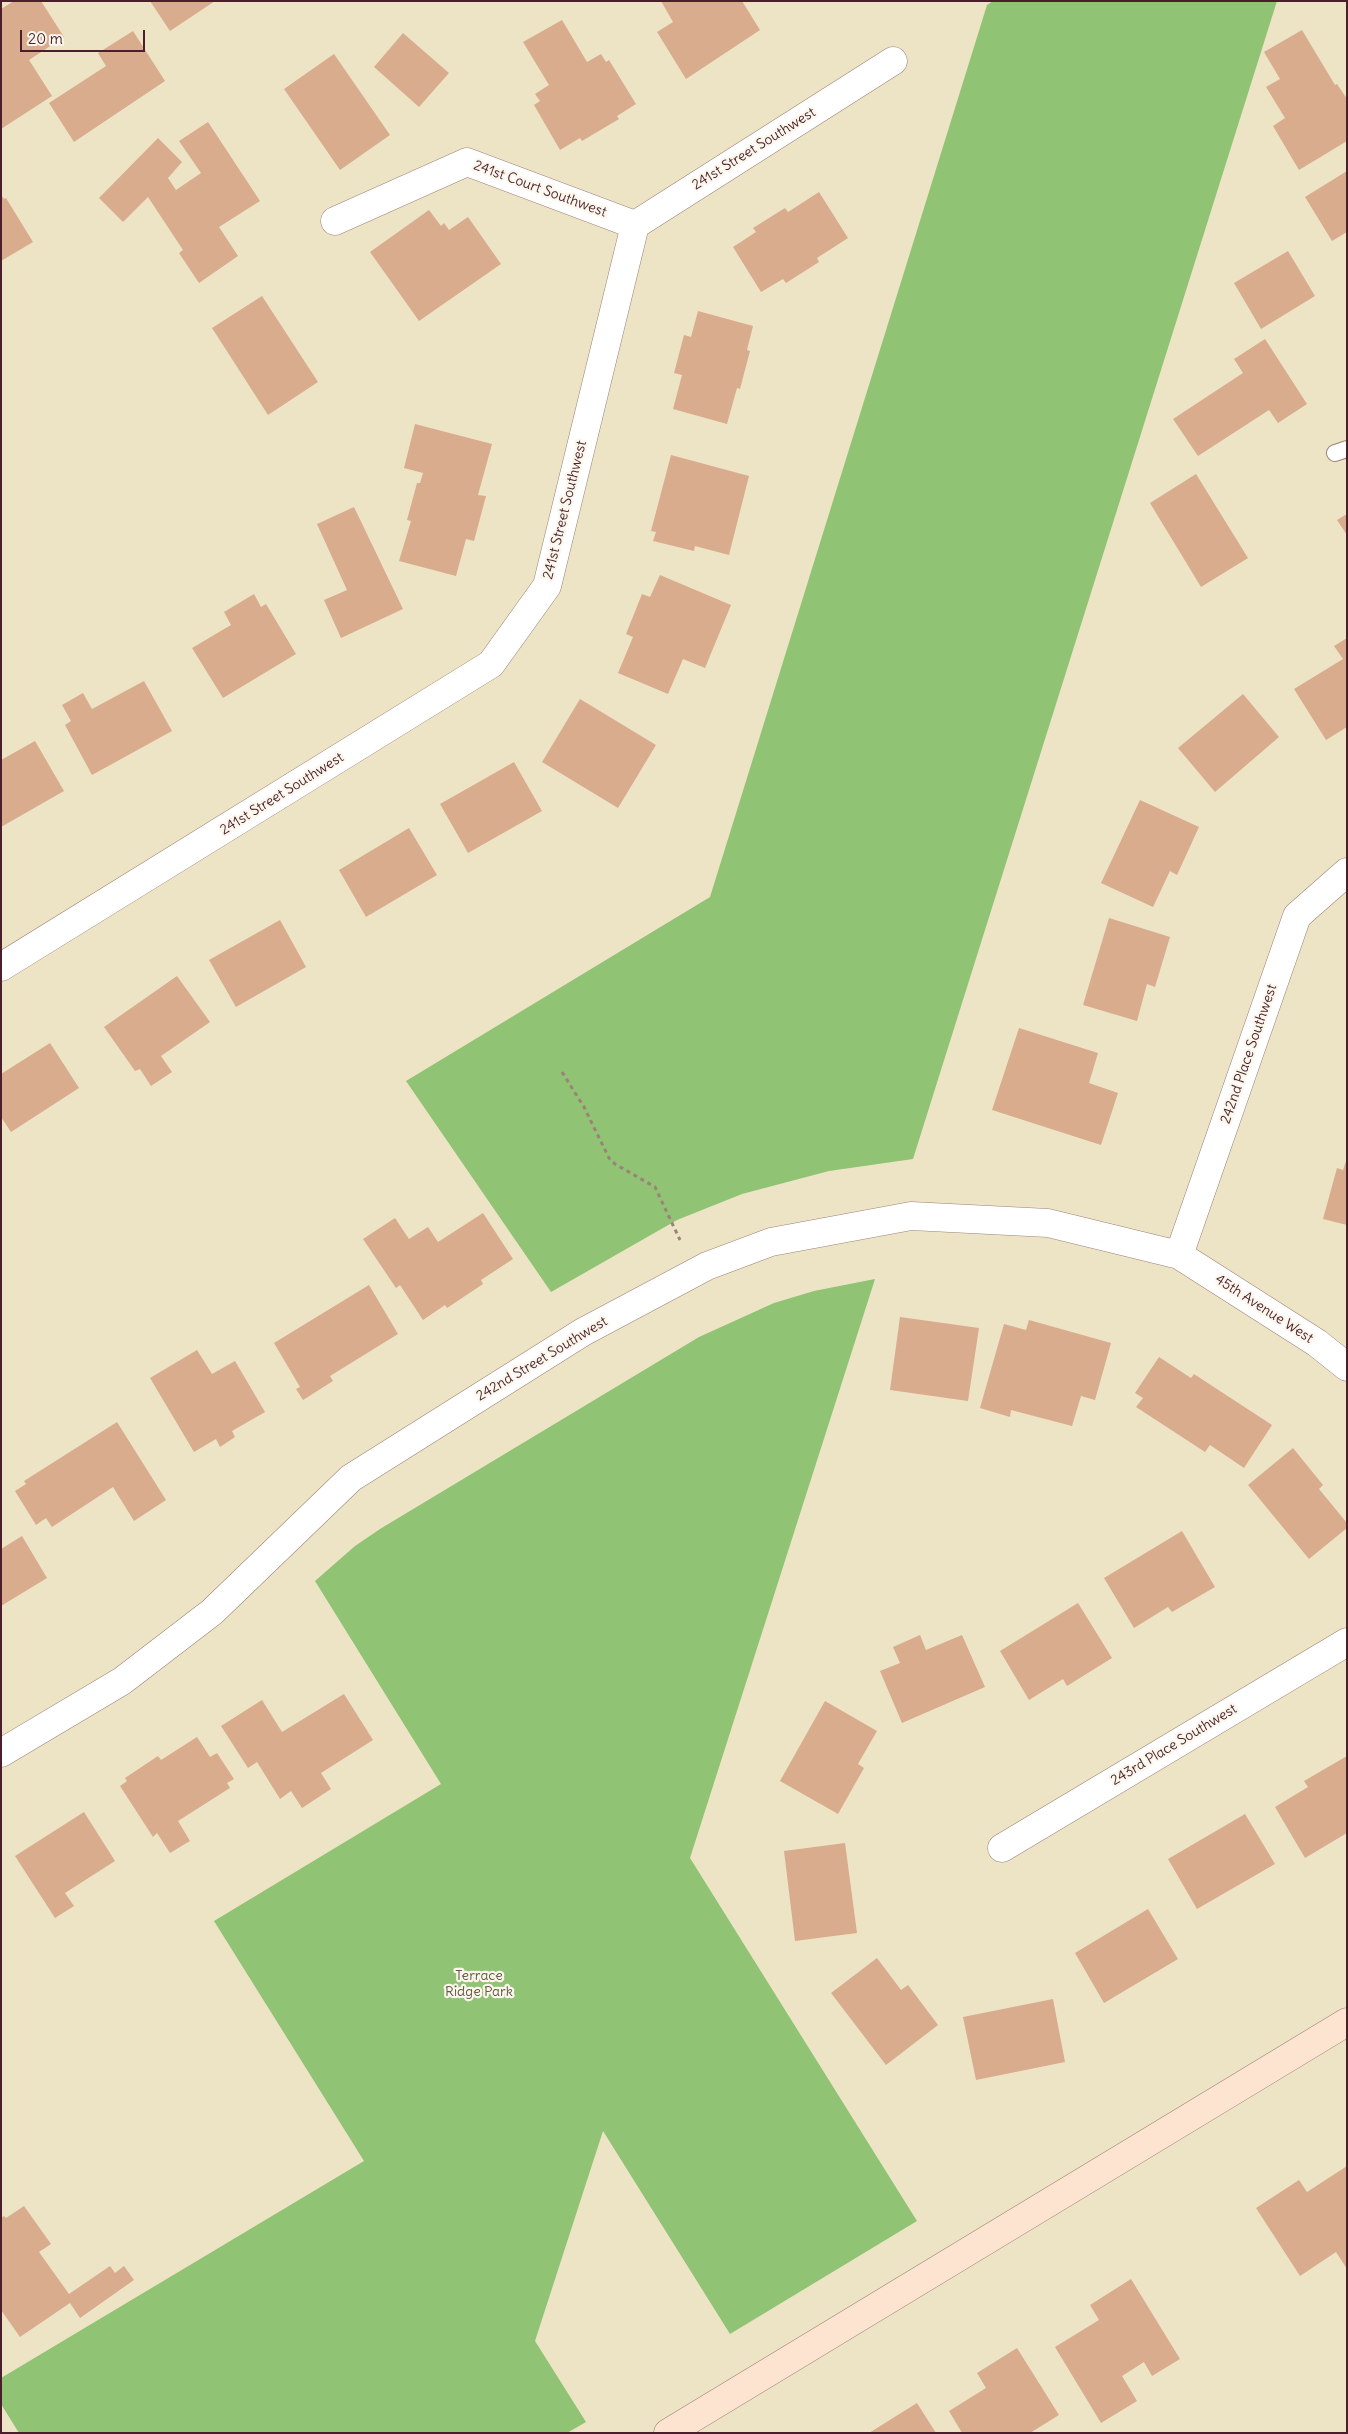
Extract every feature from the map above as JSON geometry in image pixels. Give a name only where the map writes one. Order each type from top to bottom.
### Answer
[{"type":"main road","points":[[668,2433],[1347,2022]]},
{"type":"street","name":"241st Street Southwest","points":[[1,967],[491,664],[547,586],[635,225],[893,61]]},
{"type":"street","name":"241st Court Southwest","points":[[335,221],[467,162],[635,225]]},
{"type":"street","name":"242nd Place Southwest","points":[[1179,1255],[1297,916],[1347,872]]},
{"type":"street","name":"242nd Street Southwest","points":[[1,1753],[122,1680],[212,1612],[351,1478],[583,1332],[695,1273],[771,1242],[911,1216],[1048,1223],[1179,1255]]},
{"type":"street","name":"45th Avenue West","points":[[1179,1255],[1318,1343],[1347,1368]]},
{"type":"street","name":"243rd Place Southwest","points":[[1002,1848],[1347,1642]]},
{"type":"path","points":[[562,1072],[584,1107],[609,1158],[615,1164],[656,1187],[695,1273]]},
{"type":"green space","points":[[993,1],[1277,1],[913,1159],[829,1171],[742,1194],[677,1220],[551,1292],[406,1081],[710,897],[987,5]]},
{"type":"green space","name":"Terrace Ridge Park","points":[[875,1279],[690,1858],[917,2221],[730,2334],[603,2131],[535,2341],[586,2422],[567,2433],[19,2433],[1,2404],[1,2378],[364,2161],[214,1921],[441,1784],[315,1581],[355,1546],[380,1529],[699,1337],[774,1303],[814,1291]]},
{"type":"building","points":[[14,1],[41,1],[64,37],[29,60],[52,96],[1,129],[1,9]]},
{"type":"building","points":[[150,1],[215,1],[170,31]]},
{"type":"building","points":[[661,1],[742,1],[760,30],[686,79],[657,32],[673,22]]},
{"type":"building","points":[[562,20],[587,62],[601,54],[606,62],[609,60],[636,104],[617,116],[619,119],[582,141],[580,138],[560,150],[534,105],[540,101],[535,94],[549,85],[523,42]]},
{"type":"building","points":[[1302,30],[1335,85],[1337,84],[1347,99],[1347,141],[1299,170],[1273,126],[1285,118],[1266,87],[1280,79],[1264,52]]},
{"type":"building","points":[[133,31],[165,81],[74,142],[49,103],[106,66],[98,53]]},
{"type":"building","points":[[403,33],[449,73],[419,107],[374,67]]},
{"type":"building","points":[[334,54],[390,135],[340,170],[284,89]]},
{"type":"building","points":[[208,122],[260,201],[219,227],[238,256],[199,283],[179,253],[183,250],[148,197],[123,222],[99,198],[158,138],[182,162],[168,178],[176,190],[201,173],[179,141]]},
{"type":"building","points":[[1347,171],[1347,232],[1332,241],[1305,197]]},
{"type":"building","points":[[819,192],[848,238],[817,258],[819,262],[786,283],[783,279],[761,292],[733,247],[756,232],[753,228],[785,208],[788,212]]},
{"type":"building","points":[[1,195],[4,199],[6,198],[33,242],[1,261]]},
{"type":"building","points":[[429,210],[441,226],[444,223],[449,230],[468,217],[501,264],[419,321],[370,252]]},
{"type":"building","points":[[1288,251],[1315,296],[1261,329],[1234,283]]},
{"type":"building","points":[[262,296],[318,382],[268,415],[212,328]]},
{"type":"building","points":[[698,311],[753,326],[747,350],[750,351],[740,389],[737,388],[727,424],[673,409],[682,375],[674,373],[684,335],[691,337]]},
{"type":"building","points":[[1265,339],[1307,404],[1278,423],[1269,410],[1198,456],[1173,419],[1243,373],[1234,359]]},
{"type":"building","points":[[415,424],[492,444],[478,495],[486,496],[474,541],[466,539],[456,576],[399,561],[411,521],[407,520],[417,483],[420,483],[423,473],[404,468]]},
{"type":"building","points":[[671,455],[749,476],[729,555],[695,546],[694,551],[653,541],[656,532],[651,531]]},
{"type":"building","points":[[1196,474],[1248,558],[1201,587],[1150,503]]},
{"type":"building","points":[[354,507],[403,609],[341,638],[324,600],[347,590],[317,524]]},
{"type":"building","points":[[1347,514],[1347,535],[1337,520]]},
{"type":"building","points":[[660,575],[731,605],[705,668],[683,659],[668,694],[618,673],[633,637],[626,634],[642,594],[650,597]]},
{"type":"building","points":[[254,594],[261,607],[266,604],[296,654],[223,698],[192,648],[231,625],[224,612]]},
{"type":"building","points":[[1347,638],[1347,727],[1326,740],[1294,689],[1343,659],[1334,646]]},
{"type":"building","points":[[144,681],[172,731],[92,775],[65,725],[71,721],[62,705],[83,693],[92,709]]},
{"type":"building","points":[[1243,694],[1279,737],[1215,792],[1178,748]]},
{"type":"building","points":[[580,699],[656,745],[618,808],[542,762]]},
{"type":"building","points":[[35,741],[64,791],[1,827],[1,760]]},
{"type":"building","points":[[514,762],[542,811],[468,853],[440,804]]},
{"type":"building","points":[[1140,800],[1199,827],[1177,875],[1170,871],[1153,907],[1101,883]]},
{"type":"building","points":[[409,828],[437,875],[366,917],[339,870]]},
{"type":"building","points":[[1109,918],[1170,937],[1155,987],[1147,984],[1137,1021],[1083,1005]]},
{"type":"building","points":[[280,920],[306,967],[236,1007],[209,960]]},
{"type":"building","points":[[177,976],[210,1022],[161,1056],[172,1072],[151,1086],[140,1069],[135,1071],[104,1027]]},
{"type":"building","points":[[1019,1028],[1098,1053],[1089,1083],[1118,1093],[1101,1145],[992,1110]]},
{"type":"building","points":[[50,1043],[79,1088],[11,1132],[1,1117],[1,1074]]},
{"type":"building","points":[[1347,1158],[1347,1225],[1323,1219],[1337,1168],[1343,1170]]},
{"type":"building","points":[[483,1213],[513,1259],[481,1280],[483,1284],[447,1308],[445,1305],[423,1320],[400,1285],[396,1288],[363,1239],[395,1218],[409,1239],[428,1227],[438,1242]]},
{"type":"building","points":[[369,1285],[398,1334],[330,1376],[333,1381],[303,1400],[296,1389],[300,1387],[274,1343]]},
{"type":"building","points":[[900,1317],[979,1328],[968,1401],[890,1390]]},
{"type":"building","points":[[1029,1320],[1111,1343],[1095,1400],[1081,1396],[1072,1426],[1011,1410],[1010,1417],[980,1408],[1004,1324],[1026,1330]]},
{"type":"building","points":[[197,1350],[212,1374],[235,1361],[265,1412],[232,1431],[235,1437],[220,1447],[216,1439],[194,1452],[150,1378]]},
{"type":"building","points":[[1159,1357],[1191,1378],[1194,1374],[1272,1425],[1244,1468],[1210,1445],[1205,1452],[1136,1407],[1143,1398],[1135,1393]]},
{"type":"building","points":[[117,1422],[166,1500],[134,1521],[113,1487],[52,1527],[46,1518],[36,1525],[15,1491],[26,1484],[24,1481]]},
{"type":"building","points":[[1293,1448],[1323,1485],[1319,1489],[1347,1523],[1347,1528],[1309,1559],[1248,1485]]},
{"type":"building","points":[[1182,1531],[1215,1587],[1172,1612],[1168,1607],[1134,1628],[1104,1578]]},
{"type":"building","points":[[22,1536],[47,1578],[1,1606],[1,1549]]},
{"type":"building","points":[[1078,1603],[1112,1658],[1067,1686],[1063,1679],[1029,1700],[1000,1651]]},
{"type":"building","points":[[920,1635],[926,1650],[962,1635],[985,1687],[902,1723],[880,1671],[900,1663],[893,1647]]},
{"type":"building","points":[[344,1694],[373,1740],[321,1773],[331,1789],[302,1808],[291,1791],[280,1799],[257,1762],[248,1768],[221,1726],[262,1700],[282,1732]]},
{"type":"building","points":[[825,1701],[877,1731],[858,1764],[864,1768],[838,1814],[780,1781]]},
{"type":"building","points":[[197,1737],[210,1757],[217,1753],[234,1779],[227,1783],[230,1788],[178,1821],[190,1841],[170,1853],[157,1833],[153,1837],[120,1786],[127,1781],[125,1778],[158,1756],[161,1760]]},
{"type":"building","points":[[1347,1756],[1347,1833],[1305,1858],[1275,1807],[1308,1787],[1304,1781]]},
{"type":"building","points":[[84,1812],[115,1861],[65,1893],[74,1906],[55,1918],[15,1856]]},
{"type":"building","points":[[1245,1814],[1275,1864],[1197,1909],[1168,1859]]},
{"type":"building","points":[[845,1843],[857,1933],[795,1941],[784,1851]]},
{"type":"building","points":[[1148,1909],[1178,1959],[1104,2003],[1075,1953]]},
{"type":"building","points":[[877,1958],[901,1990],[908,1985],[938,2025],[886,2065],[831,1993]]},
{"type":"building","points":[[1053,1999],[1065,2062],[976,2080],[963,2017]]},
{"type":"building","points":[[1347,2166],[1347,2269],[1336,2252],[1300,2276],[1256,2208],[1299,2180],[1307,2192]]},
{"type":"building","points":[[24,2206],[51,2244],[39,2252],[69,2294],[110,2266],[115,2273],[124,2266],[134,2280],[80,2318],[70,2303],[20,2337],[1,2310],[1,2218],[4,2216],[6,2218]]},
{"type":"building","points":[[1131,2279],[1180,2359],[1152,2376],[1144,2362],[1122,2376],[1137,2401],[1101,2423],[1055,2347],[1099,2320],[1090,2305]]},
{"type":"building","points":[[1017,2348],[1059,2415],[1030,2433],[962,2433],[949,2411],[986,2388],[977,2373]]},
{"type":"building","points":[[917,2403],[936,2433],[869,2433]]}]
